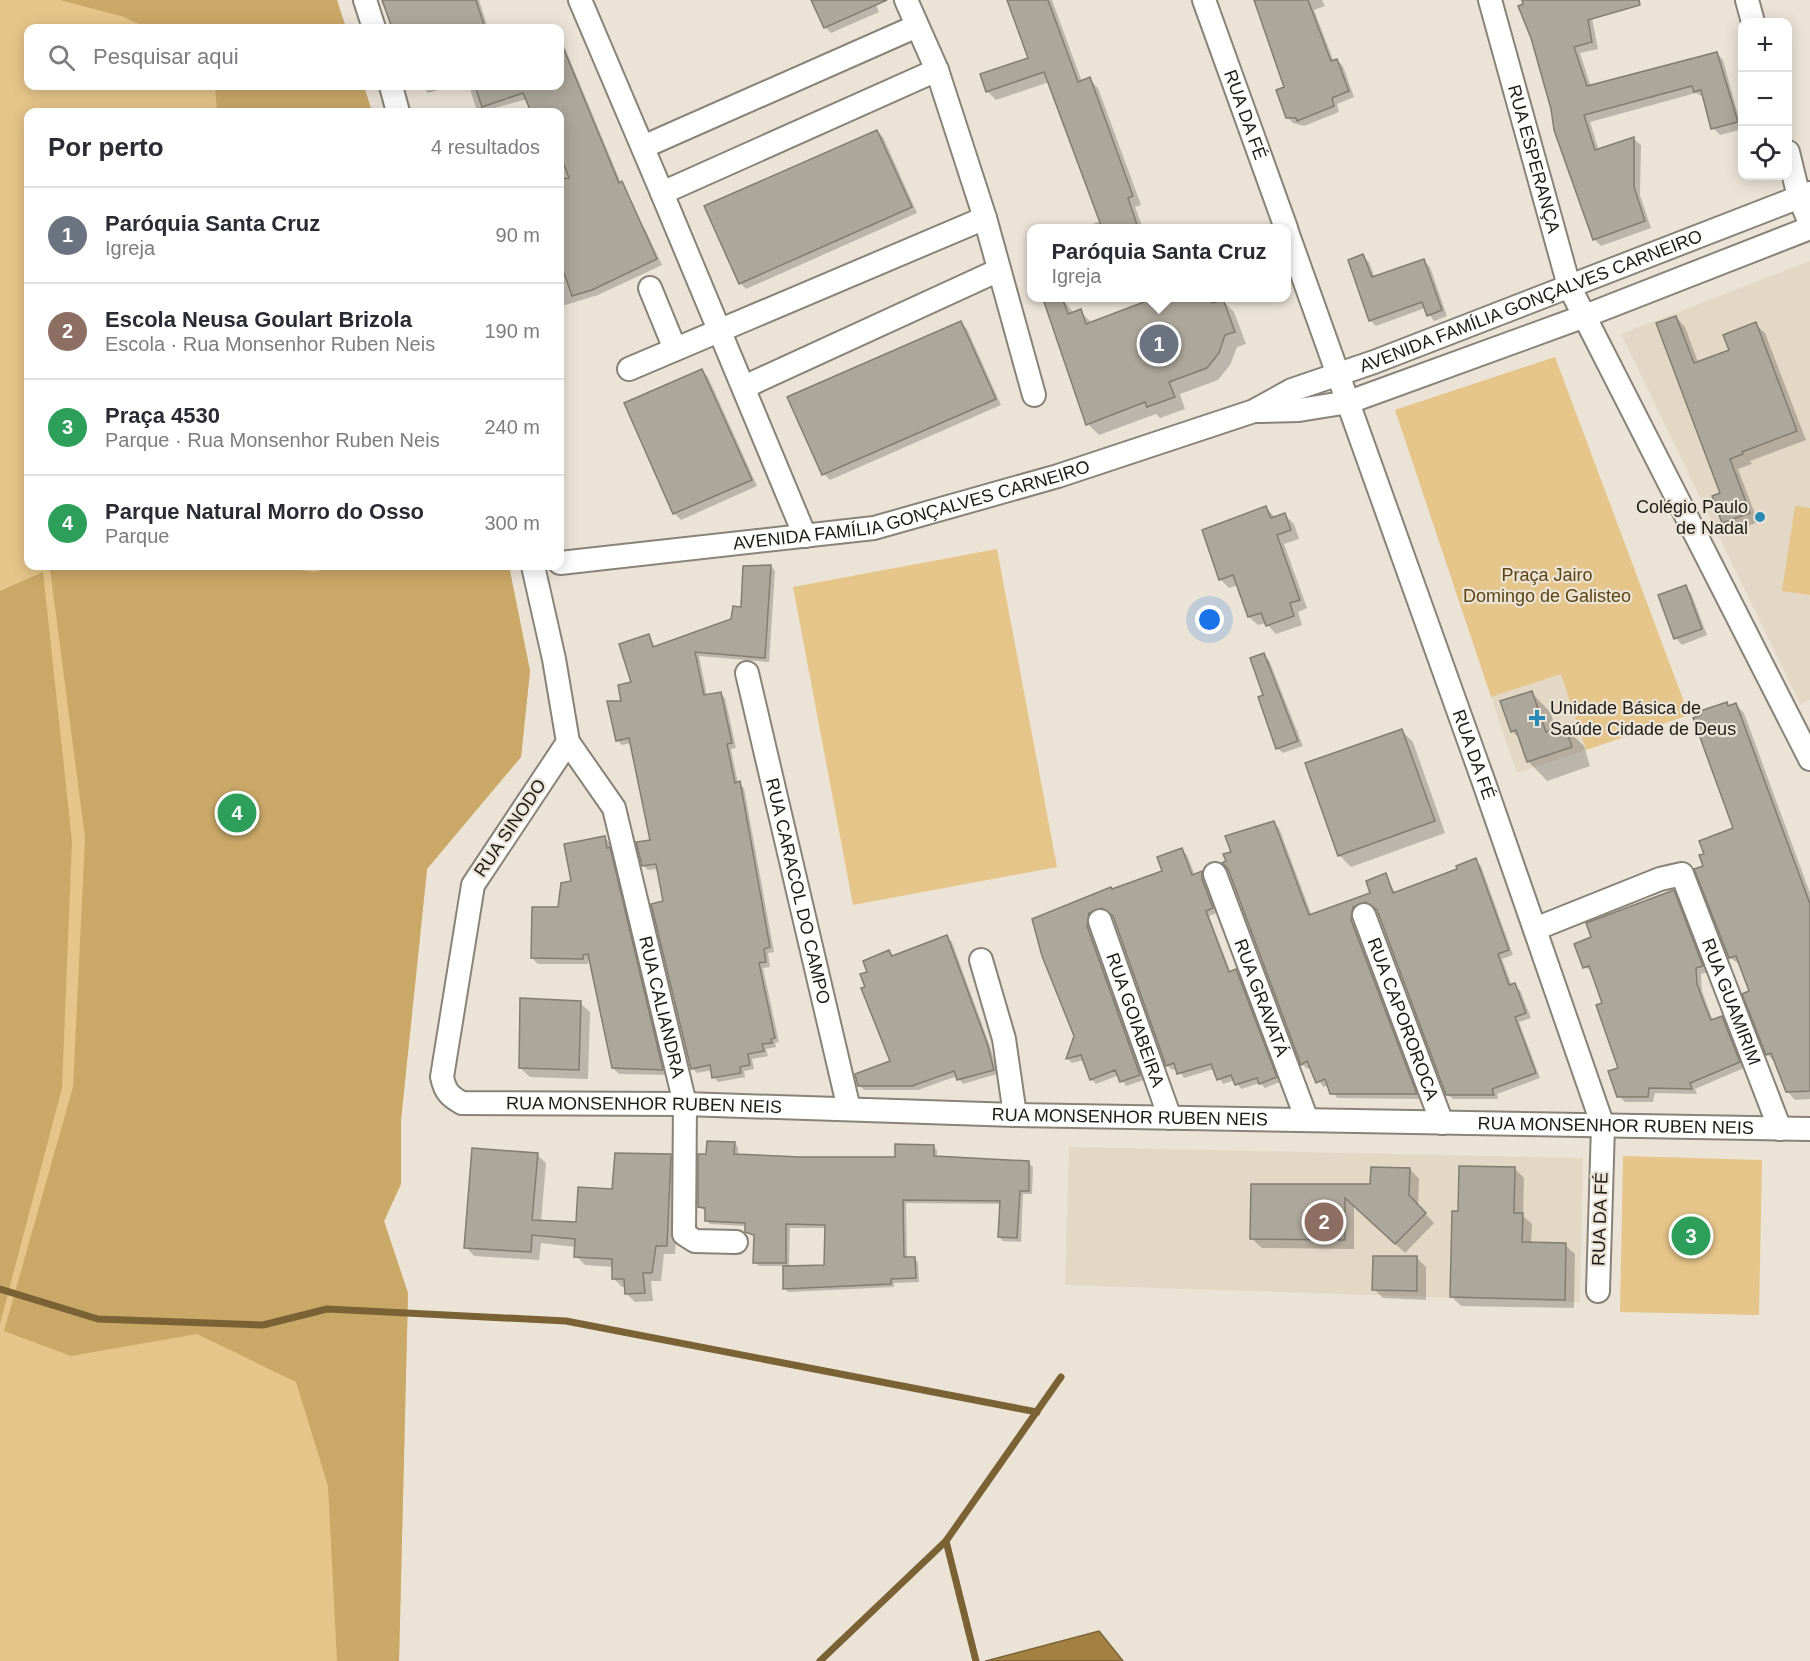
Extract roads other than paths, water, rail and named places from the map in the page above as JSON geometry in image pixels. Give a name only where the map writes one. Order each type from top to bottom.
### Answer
[{"type":"street","points":[[365,0],[373,24]]},
{"type":"street","points":[[580,0],[805,536]]},
{"type":"street","points":[[906,0],[937,70],[985,218],[1034,395]]},
{"type":"street","name":"RUA DA FÉ","points":[[1204,0],[1284,224]]},
{"type":"street","name":"RUA ESPERANÇA","points":[[1490,0],[1569,286],[1810,759]]},
{"type":"street","points":[[1747,0],[1752,18]]},
{"type":"street","points":[[643,147],[917,26]]},
{"type":"street","points":[[662,193],[937,70]]},
{"type":"street","points":[[391,90],[397,108]]},
{"type":"street","points":[[1792,162],[1805,195],[1810,222]]},
{"type":"street","name":"AVENIDA FAMÍLIA GONÇALVES CARNEIRO","points":[[564,563],[874,528],[1058,476],[1254,411],[1292,390],[1805,195]]},
{"type":"street","points":[[628,369],[985,218]]},
{"type":"street","name":"AVENIDA FAMÍLIA GONÇALVES CARNEIRO","points":[[1254,411],[1299,410],[1349,402],[1585,316],[1810,228]]},
{"type":"street","name":"RUA DA FÉ","points":[[1291,243],[1603,1126],[1598,1291]]},
{"type":"street","points":[[744,387],[999,270]]},
{"type":"street","points":[[650,288],[675,349]]},
{"type":"street","points":[[534,570],[554,659],[568,742]]},
{"type":"street","name":"RUA CARACOL DO CAMPO","points":[[747,673],[849,1109]]},
{"type":"street","name":"RUA SINODO","points":[[450,1097],[444,1088],[442,1077],[472,885],[568,742]]},
{"type":"street","name":"RUA CALIANDRA","points":[[568,742],[615,808],[685,1104],[684,1234],[695,1241],[736,1242]]},
{"type":"street","name":"RUA GRAVATÁ","points":[[1215,874],[1307,1120]]},
{"type":"street","name":"RUA GUAMIRIM","points":[[1535,929],[1660,879],[1682,874],[1779,1129]]},
{"type":"street","name":"RUA CAPOROROCA","points":[[1365,915],[1442,1123]]},
{"type":"street","name":"RUA GOIABEIRA","points":[[1100,921],[1170,1118]]},
{"type":"street","points":[[981,960],[1004,1039],[1015,1115]]},
{"type":"street","name":"RUA MONSENHOR RUBEN NEIS","points":[[450,1097],[462,1103],[475,1104],[685,1104],[1015,1115],[1810,1129]]},
{"type":"waterway","points":[[0,1289],[98,1319],[263,1325],[327,1309],[566,1321],[1037,1412]]},
{"type":"waterway","points":[[820,1661],[946,1541],[1061,1377]]},
{"type":"waterway","points":[[946,1541],[976,1661]]},
{"type":"place","name":"Paróquia Santa Cruz","points":[[1159,344]]},
{"type":"place","name":"Colégio Paulo de Nadal","points":[[1760,517]]},
{"type":"place","name":"Unidade Básica de Saúde Cidade de Deus","points":[[1537,718]]},
{"type":"place","name":"Parque Natural Morro do Osso","points":[[237,813]]},
{"type":"place","name":"Escola Neusa Goulart Brizola","points":[[1324,1222]]},
{"type":"place","name":"Praça 4530","points":[[1691,1236]]},
{"type":"park label","name":"Praça Jairo Domingo de Galisteo","points":[[1547,585]]}]
